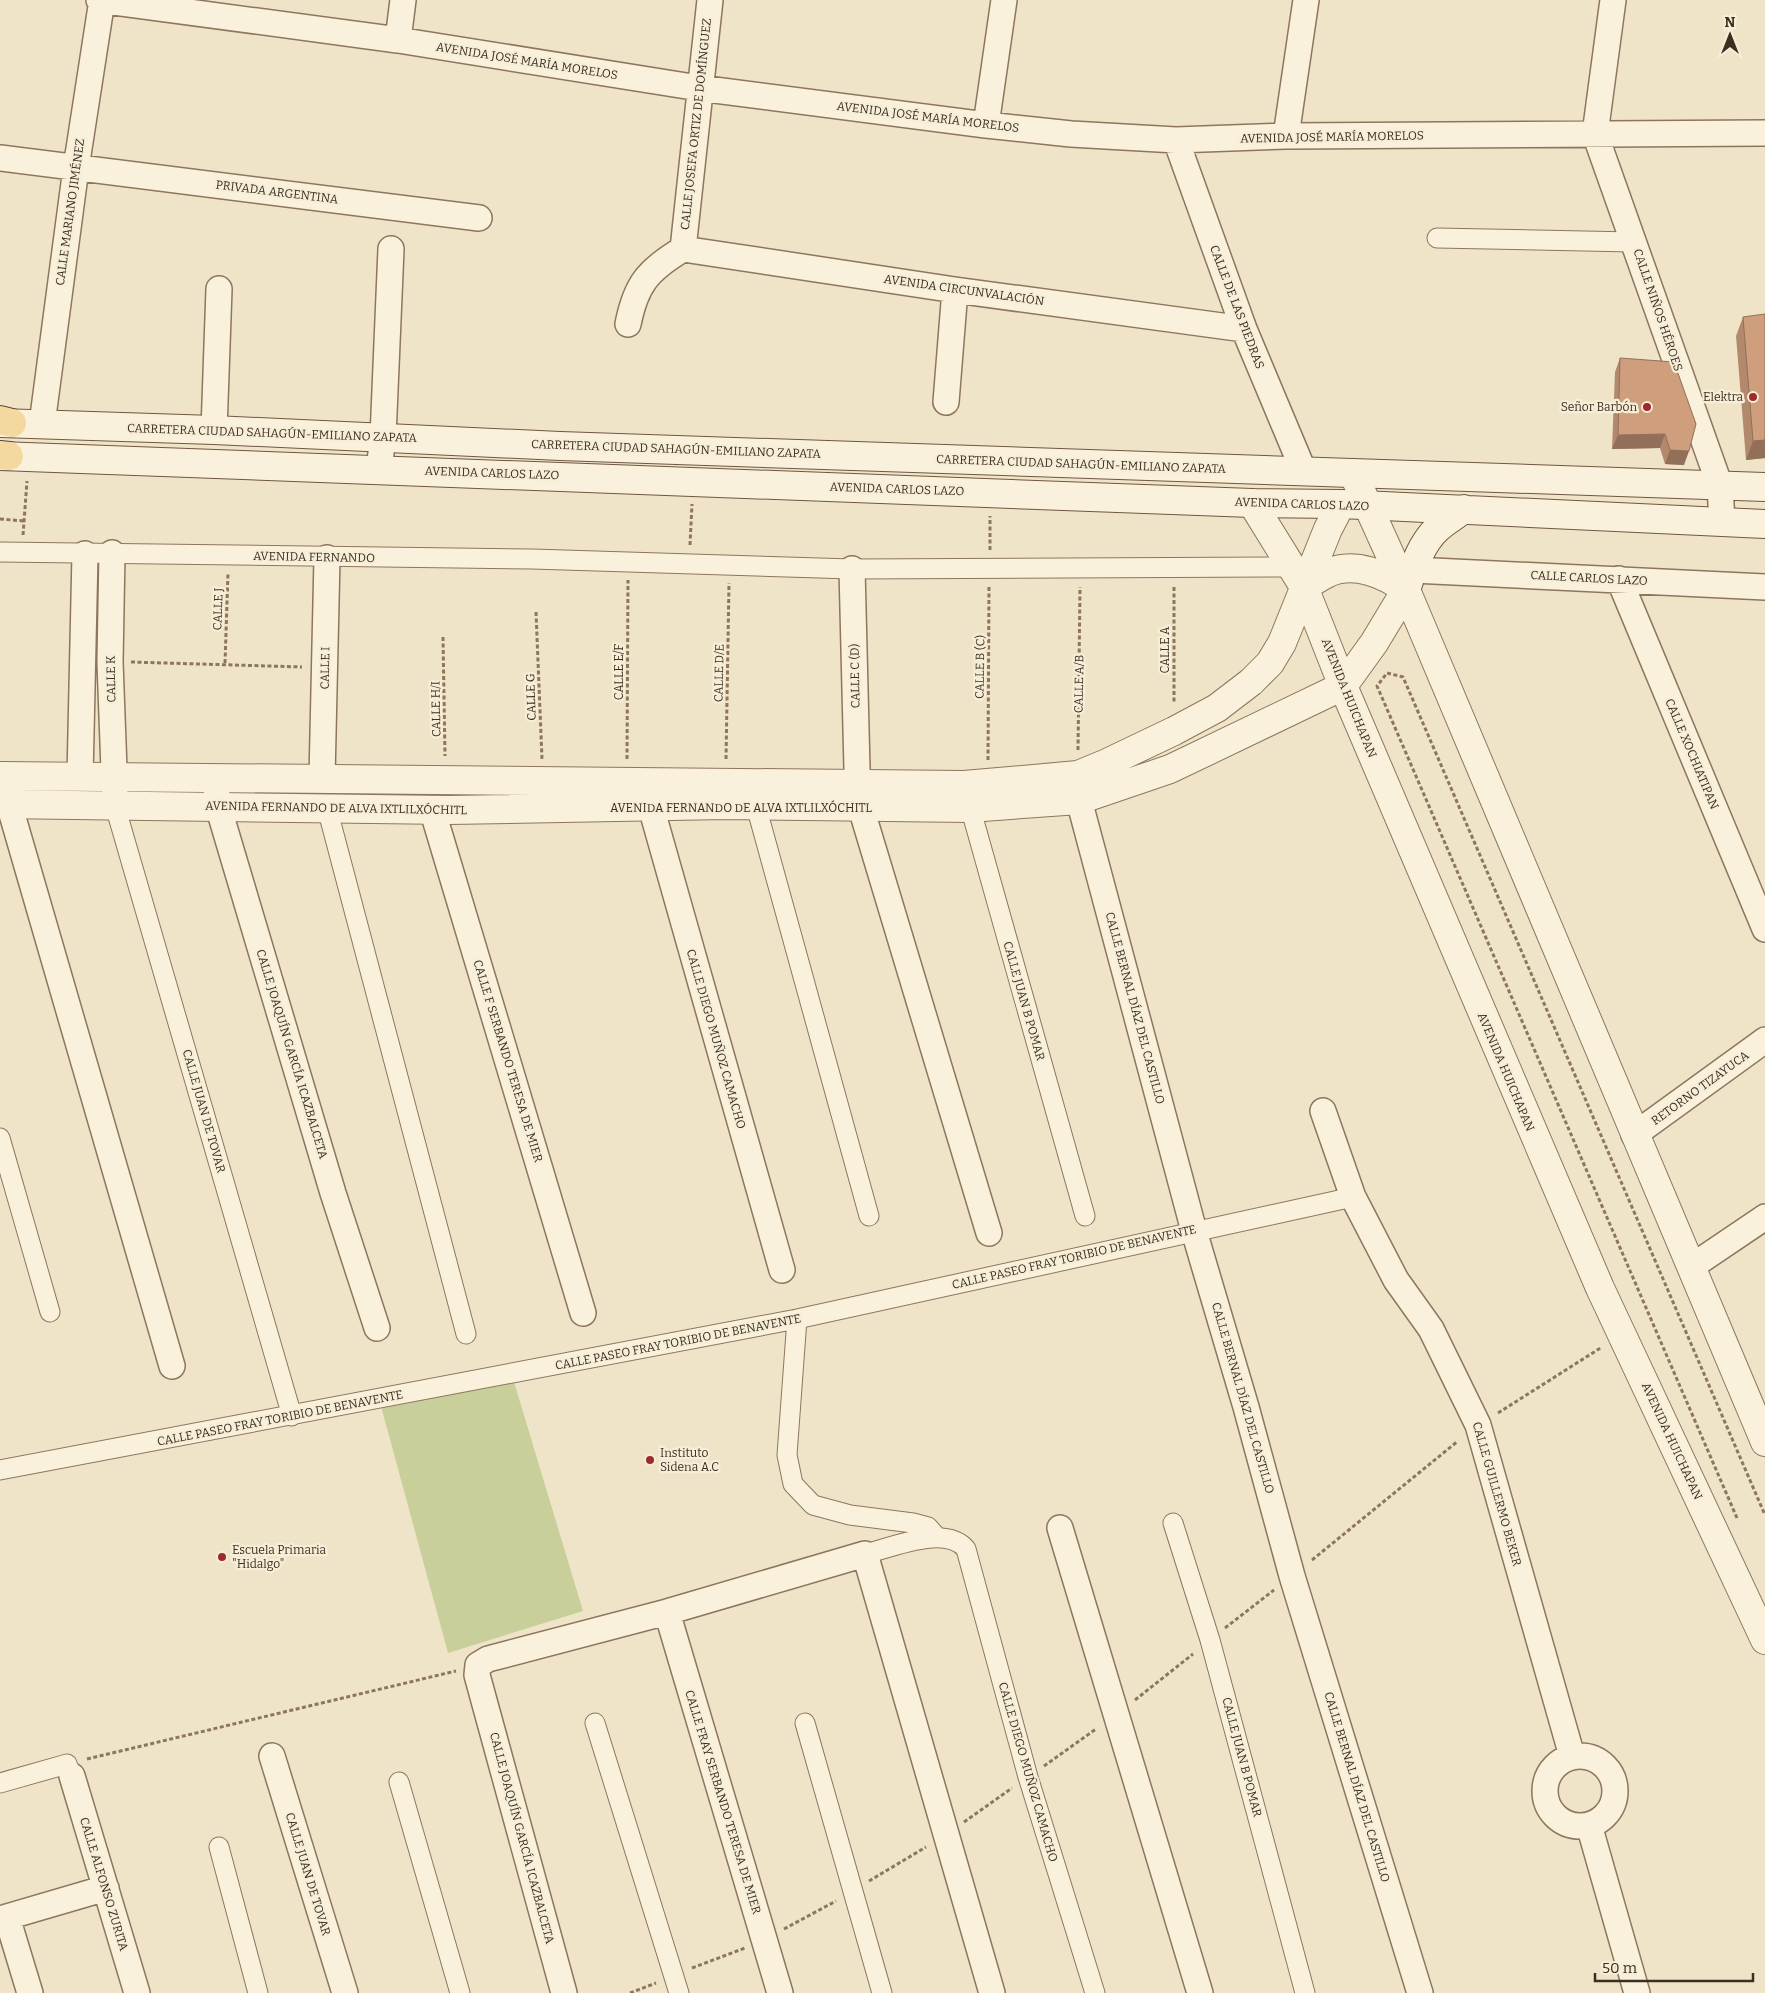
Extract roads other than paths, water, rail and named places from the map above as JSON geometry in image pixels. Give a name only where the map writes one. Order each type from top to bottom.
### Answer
[{"type":"street","name":"AVENIDA JOSÉ MARÍA MORELOS","points":[[101,0],[398,40],[699,88],[986,125],[1176,140],[1286,136],[1765,134]]},
{"type":"street","name":"CALLE MARIANO JIMÉNEZ","points":[[42,424],[76,168],[101,0]]},
{"type":"street","points":[[398,40],[403,0]]},
{"type":"street","name":"CALLE JOSEFA ORTIZ DE DOMÍNGUEZ","points":[[683,249],[710,0]]},
{"type":"street","points":[[986,125],[1004,0]]},
{"type":"street","points":[[1286,136],[1306,0]]},
{"type":"street","points":[[1595,134],[1613,0]]},
{"type":"street","name":"CALLE NIÑOS HÉROES","points":[[1595,134],[1720,486],[1722,522]]},
{"type":"street","name":"CALLE DE LAS PIEDRAS","points":[[1176,140],[1244,329],[1304,472]]},
{"type":"street","name":"PRIVADA ARGENTINA","points":[[0,158],[479,218]]},
{"type":"street","points":[[1438,238],[1634,242]]},
{"type":"street","points":[[379,469],[383,437],[391,249]]},
{"type":"street","points":[[628,324],[638,287],[664,260],[683,249]]},
{"type":"street","name":"AVENIDA CIRCUNVALACIÓN","points":[[683,249],[955,290],[1244,329]]},
{"type":"street","points":[[214,430],[219,289]]},
{"type":"street","points":[[946,402],[955,290]]},
{"type":"street","name":"CARRETERA CIUDAD SAHAGÚN-EMILIANO ZAPATA","points":[[4,422],[1304,472],[1360,498]]},
{"type":"street","name":"AVENIDA CARLOS LAZO","points":[[13,461],[379,469],[1257,511],[1360,498],[1464,509],[1765,524]]},
{"type":"street","name":"AVENIDA CARLOS LAZO","points":[[1360,498],[1392,474],[1765,487]]},
{"type":"street","points":[[1360,498],[1403,572],[1634,1136],[1765,1442]]},
{"type":"street","name":"AVENIDA FERNANDO DE ALVA IXTLILXÓCHITL","points":[[1078,787],[1108,764],[1217,708],[1251,682],[1270,663],[1282,643],[1294,570],[1360,498]]},
{"type":"street","name":"AVENIDA FERNANDO DE ALVA IXTLILXÓCHITL","points":[[0,776],[627,782],[859,796],[974,793],[1078,787],[1170,769],[1343,686],[1374,642],[1403,572],[1438,528],[1464,509]]},
{"type":"street","name":"AVENIDA HUICHAPAN","points":[[1257,511],[1294,570],[1523,1111],[1622,1334],[1765,1640]]},
{"type":"street","name":"AVENIDA FERNANDO","points":[[0,552],[628,562],[852,569],[1294,570]]},
{"type":"street","name":"CALLE K","points":[[112,553],[110,662],[115,806]]},
{"type":"street","points":[[80,777],[85,554]]},
{"type":"street","name":"CALLE I","points":[[322,778],[327,558]]},
{"type":"street","name":"CALLE C (D)","points":[[852,569],[859,796]]},
{"type":"street","points":[[1294,570],[1330,572],[1352,569],[1374,572],[1393,580],[1403,572]]},
{"type":"street","name":"CALLE CARLOS LAZO","points":[[1403,572],[1619,579],[1765,587]]},
{"type":"street","name":"CALLE XOCHIATIPAN","points":[[1619,579],[1765,929]]},
{"type":"street","name":"CALLE JOAQUÍN GARCÍA ICAZBALCETA","points":[[215,777],[218,806],[333,1193],[377,1328]]},
{"type":"street","name":"CALLE BERNAL DÍAZ DEL CASTILLO","points":[[1078,787],[1194,1231],[1246,1407],[1292,1576],[1420,1993]]},
{"type":"street","points":[[743,790],[869,1216]]},
{"type":"street","name":"AVENIDA FERNANDO DE ALVA IXTLILXÓCHITL","points":[[4,804],[432,809],[651,807],[743,790]]},
{"type":"street","name":"CALLE JUAN B POMAR","points":[[974,793],[1085,1216]]},
{"type":"street","points":[[859,796],[989,1233]]},
{"type":"street","points":[[4,804],[172,1366]]},
{"type":"street","name":"CALLE JUAN DE TOVAR","points":[[115,806],[292,1416]]},
{"type":"street","name":"CALLE DIEGO MUÑOZ CAMACHO","points":[[651,807],[782,1270]]},
{"type":"street","points":[[327,808],[466,1334]]},
{"type":"street","name":"CALLE F SERBANDO TERESA DE MIER","points":[[432,809],[583,1313]]},
{"type":"street","name":"RETORNO TIZAYUCA","points":[[1634,1136],[1765,1040]]},
{"type":"street","name":"CALLE GUILLERMO BEKER","points":[[1323,1111],[1353,1197],[1396,1280],[1431,1329],[1478,1425],[1572,1756]]},
{"type":"street","points":[[0,1138],[50,1312]]},
{"type":"street","name":"CALLE PASEO FRAY TORIBIO DE BENAVENTE","points":[[0,1470],[797,1319],[1353,1197]]},
{"type":"street","points":[[1691,1267],[1765,1217]]},
{"type":"street","points":[[667,1612],[865,1554],[936,1536],[928,1527],[913,1523],[850,1515],[813,1505],[793,1484],[787,1455],[797,1319]]},
{"type":"street","name":"CALLE JUAN B POMAR","points":[[1173,1523],[1210,1640],[1305,1993]]},
{"type":"street","points":[[1060,1528],[1115,1716],[1200,1993]]},
{"type":"street","name":"CALLE DIEGO MUÑOZ CAMACHO","points":[[936,1536],[960,1541],[966,1548],[1028,1777],[1095,1993]]},
{"type":"street","points":[[865,1554],[992,1993]]},
{"type":"street","name":"CALLE JOAQUÍN GARCÍA ICAZBALCETA","points":[[564,1993],[479,1674],[488,1659],[667,1612]]},
{"type":"street","name":"CALLE FRAY SERBANDO TERESA DE MIER","points":[[667,1612],[780,1993]]},
{"type":"street","points":[[595,1723],[677,1984]]},
{"type":"street","points":[[805,1723],[882,1993]]},
{"type":"street","name":"CALLE JUAN DE TOVAR","points":[[272,1756],[345,1993]]},
{"type":"street","points":[[1572,1756],[1586,1756],[1598,1760],[1609,1770],[1615,1782],[1616,1796],[1611,1809],[1602,1819],[1589,1825],[1575,1826],[1562,1822],[1552,1812],[1546,1800],[1545,1786],[1550,1773],[1559,1762],[1572,1756]]},
{"type":"street","points":[[0,1782],[69,1770]]},
{"type":"street","name":"CALLE ALFONSO ZURITA","points":[[69,1770],[137,1993]]},
{"type":"street","points":[[399,1782],[460,1993]]},
{"type":"street","points":[[1589,1825],[1637,1993]]},
{"type":"street","points":[[219,1847],[258,1993]]},
{"type":"street","points":[[30,1993],[4,1918],[106,1888]]},
{"type":"place","name":"Elektra","points":[[1753,397]]},
{"type":"place","name":"Señor Barbón","points":[[1647,407]]},
{"type":"place","name":"Instituto Sidena A.C","points":[[650,1460]]},
{"type":"place","name":"Escuela Primaria \"Hidalgo\"","points":[[222,1557]]}]
